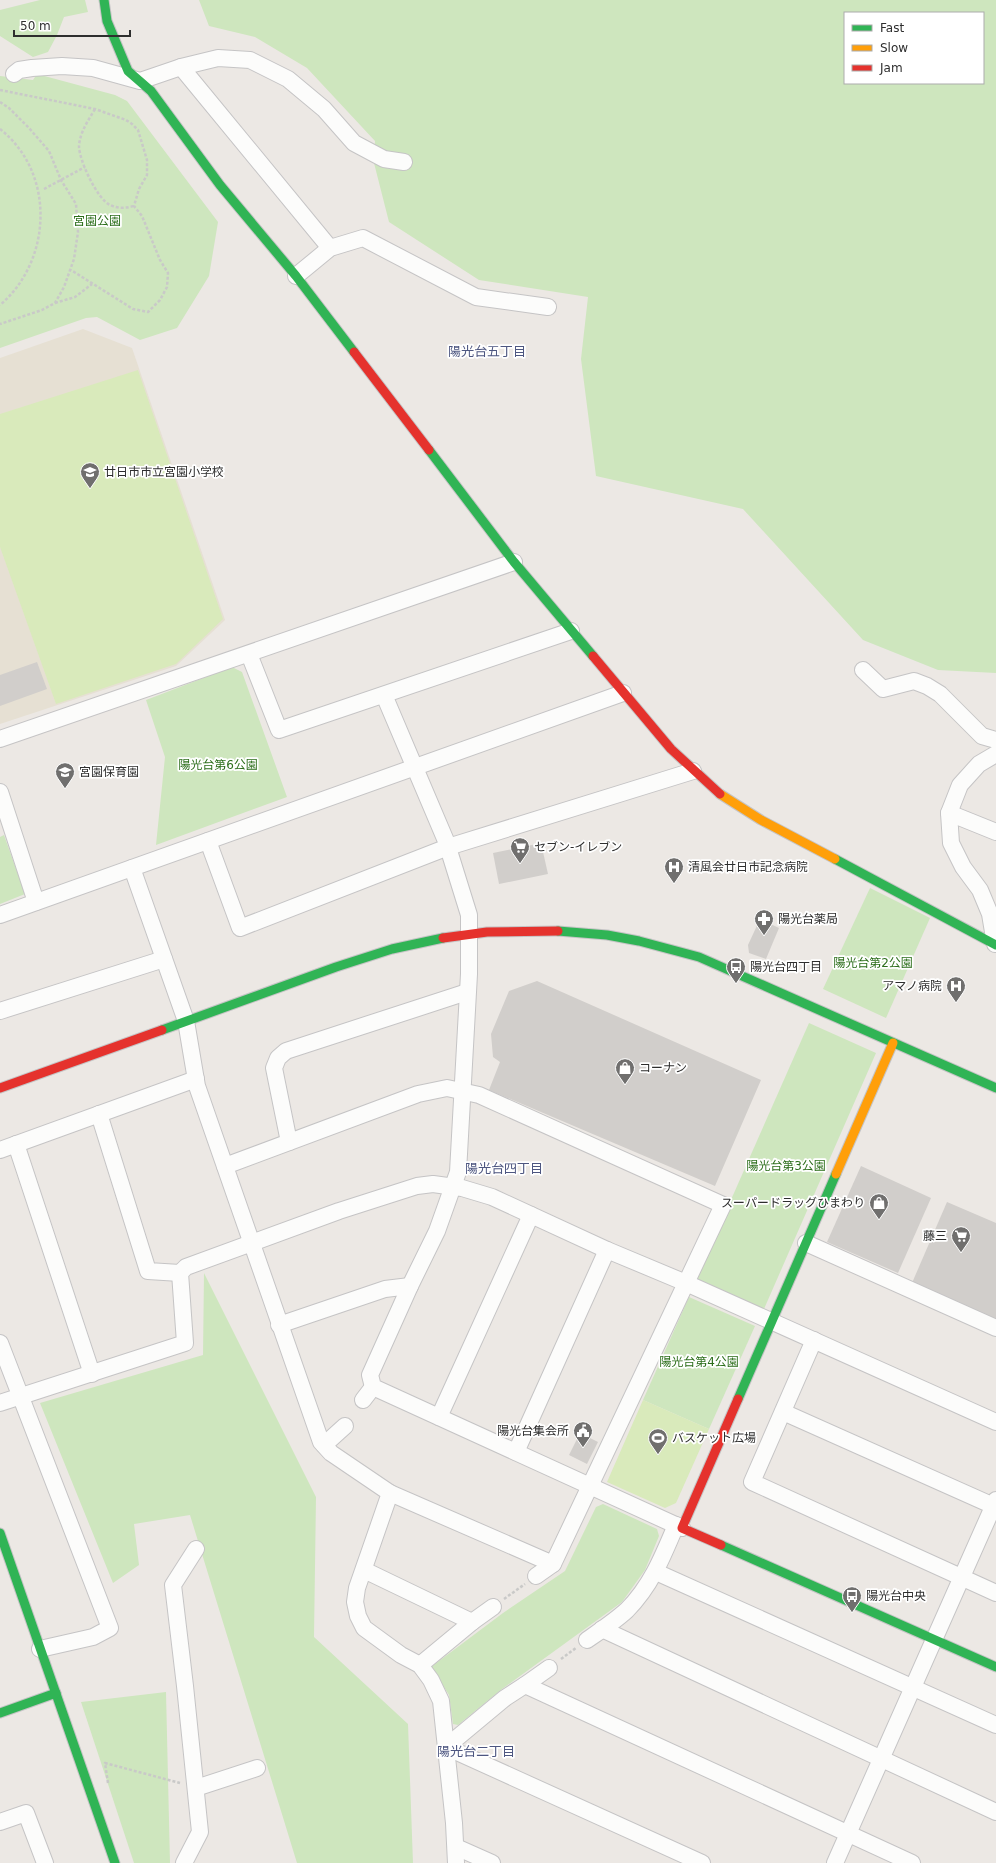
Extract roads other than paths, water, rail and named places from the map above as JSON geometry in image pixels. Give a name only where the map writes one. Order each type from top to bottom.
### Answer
[{"type":"street","points":[[104,0],[107,21],[128,71],[151,91],[220,185],[296,276],[514,562],[671,749],[716,791],[767,823],[995,944]]},
{"type":"street","points":[[14,74],[19,70],[62,66],[93,68],[140,81],[181,67],[218,58],[250,60],[288,79],[324,109],[354,142],[384,159],[404,162]]},
{"type":"street","points":[[181,67],[330,248]]},
{"type":"street","points":[[296,276],[330,248],[363,238],[476,297],[548,307]]},
{"type":"street","points":[[0,739],[514,562]]},
{"type":"street","points":[[249,654],[279,730],[571,631]]},
{"type":"street","points":[[863,670],[883,689],[914,681],[928,686],[940,694],[982,736],[996,740]]},
{"type":"street","points":[[0,915],[623,693]]},
{"type":"street","points":[[373,1387],[370,1375],[410,1286],[437,1231],[458,1172],[469,934],[469,915],[448,847],[384,694]]},
{"type":"street","points":[[995,944],[990,914],[982,896],[963,867],[951,843],[949,813],[960,785],[979,764],[996,754]]},
{"type":"street","points":[[208,841],[240,928],[448,847],[693,771]]},
{"type":"street","points":[[0,792],[6,827],[36,902]]},
{"type":"street","points":[[949,813],[996,832]]},
{"type":"street","points":[[132,868],[186,1021],[196,1079],[279,1325],[315,1427],[324,1445],[331,1453],[390,1493],[553,1564]]},
{"type":"street","points":[[0,1088],[336,967],[392,949],[469,934],[531,930],[607,935],[699,957],[996,1088]]},
{"type":"street","points":[[0,1011],[164,959]]},
{"type":"street","points":[[289,1142],[274,1068],[278,1058],[286,1051],[467,992]]},
{"type":"street","points":[[587,1640],[627,1610],[656,1572],[679,1526],[772,1321],[893,1042]]},
{"type":"street","points":[[0,1150],[196,1079]]},
{"type":"street","points":[[225,1166],[418,1094],[447,1088],[479,1095],[723,1205],[553,1564],[536,1576]]},
{"type":"street","points":[[99,1114],[148,1271],[180,1273],[186,1267],[251,1243],[338,1211],[416,1186],[433,1184],[453,1187],[492,1196],[607,1250],[772,1321],[996,1422]]},
{"type":"street","points":[[16,1144],[92,1374]]},
{"type":"street","points":[[439,1417],[531,1215]]},
{"type":"street","points":[[806,1243],[996,1328]]},
{"type":"street","points":[[516,1452],[607,1250]]},
{"type":"street","points":[[0,1403],[185,1343],[180,1273]]},
{"type":"street","points":[[279,1325],[385,1289],[410,1286]]},
{"type":"street","points":[[814,1340],[752,1482],[996,1593]]},
{"type":"street","points":[[0,1343],[110,1628],[93,1637],[40,1649]]},
{"type":"street","points":[[373,1387],[590,1486],[996,1667]]},
{"type":"street","points":[[363,1400],[373,1387]]},
{"type":"street","points":[[783,1412],[995,1504],[835,1863]]},
{"type":"street","points":[[324,1445],[346,1426]]},
{"type":"street","points":[[390,1493],[364,1570],[356,1588],[355,1602],[358,1616],[364,1628],[401,1654],[420,1665],[431,1680],[441,1701],[456,1847],[456,1863]]},
{"type":"street","points":[[0,1533],[115,1863]]},
{"type":"street","points":[[184,1863],[200,1832],[173,1585],[196,1549]]},
{"type":"street","points":[[364,1570],[472,1622]]},
{"type":"street","points":[[656,1572],[996,1725]]},
{"type":"street","points":[[420,1665],[472,1622],[493,1607]]},
{"type":"street","points":[[602,1629],[996,1812]]},
{"type":"street","points":[[446,1747],[504,1698],[525,1686],[549,1668]]},
{"type":"street","points":[[525,1686],[912,1863]]},
{"type":"street","points":[[0,1713],[56,1692]]},
{"type":"street","points":[[446,1747],[702,1863]]},
{"type":"street","points":[[196,1788],[256,1768]]},
{"type":"street","points":[[0,1822],[26,1813],[45,1863]]},
{"type":"street","points":[[456,1847],[492,1863]]},
{"type":"place","name":"廿日市市立宮園小学校","points":[[90,489]]},
{"type":"place","name":"宮園保育園","points":[[65,789]]},
{"type":"place","name":"セブン-イレブン","points":[[520,864]]},
{"type":"place","name":"清風会廿日市記念病院","points":[[674,884]]},
{"type":"place","name":"陽光台薬局","points":[[764,936]]},
{"type":"place","name":"陽光台四丁目","points":[[736,984]]},
{"type":"place","name":"アマノ病院","points":[[956,1003]]},
{"type":"place","name":"コーナン","points":[[625,1085]]},
{"type":"place","name":"スーパードラッグひまわり","points":[[879,1220]]},
{"type":"place","name":"藤三","points":[[961,1253]]},
{"type":"place","name":"陽光台集会所","points":[[583,1448]]},
{"type":"place","name":"バスケット広場","points":[[658,1455]]},
{"type":"place","name":"陽光台中央","points":[[852,1613]]},
{"type":"district","name":"陽光台五丁目","points":[[487,351]]},
{"type":"district","name":"陽光台四丁目","points":[[504,1168]]},
{"type":"district","name":"陽光台二丁目","points":[[476,1751]]},
{"type":"park label","name":"宮園公園","points":[[97,221]]},
{"type":"park label","name":"陽光台第6公園","points":[[218,765]]},
{"type":"park label","name":"陽光台第2公園","points":[[873,963]]},
{"type":"park label","name":"陽光台第3公園","points":[[786,1166]]},
{"type":"park label","name":"陽光台第4公園","points":[[699,1362]]}]
